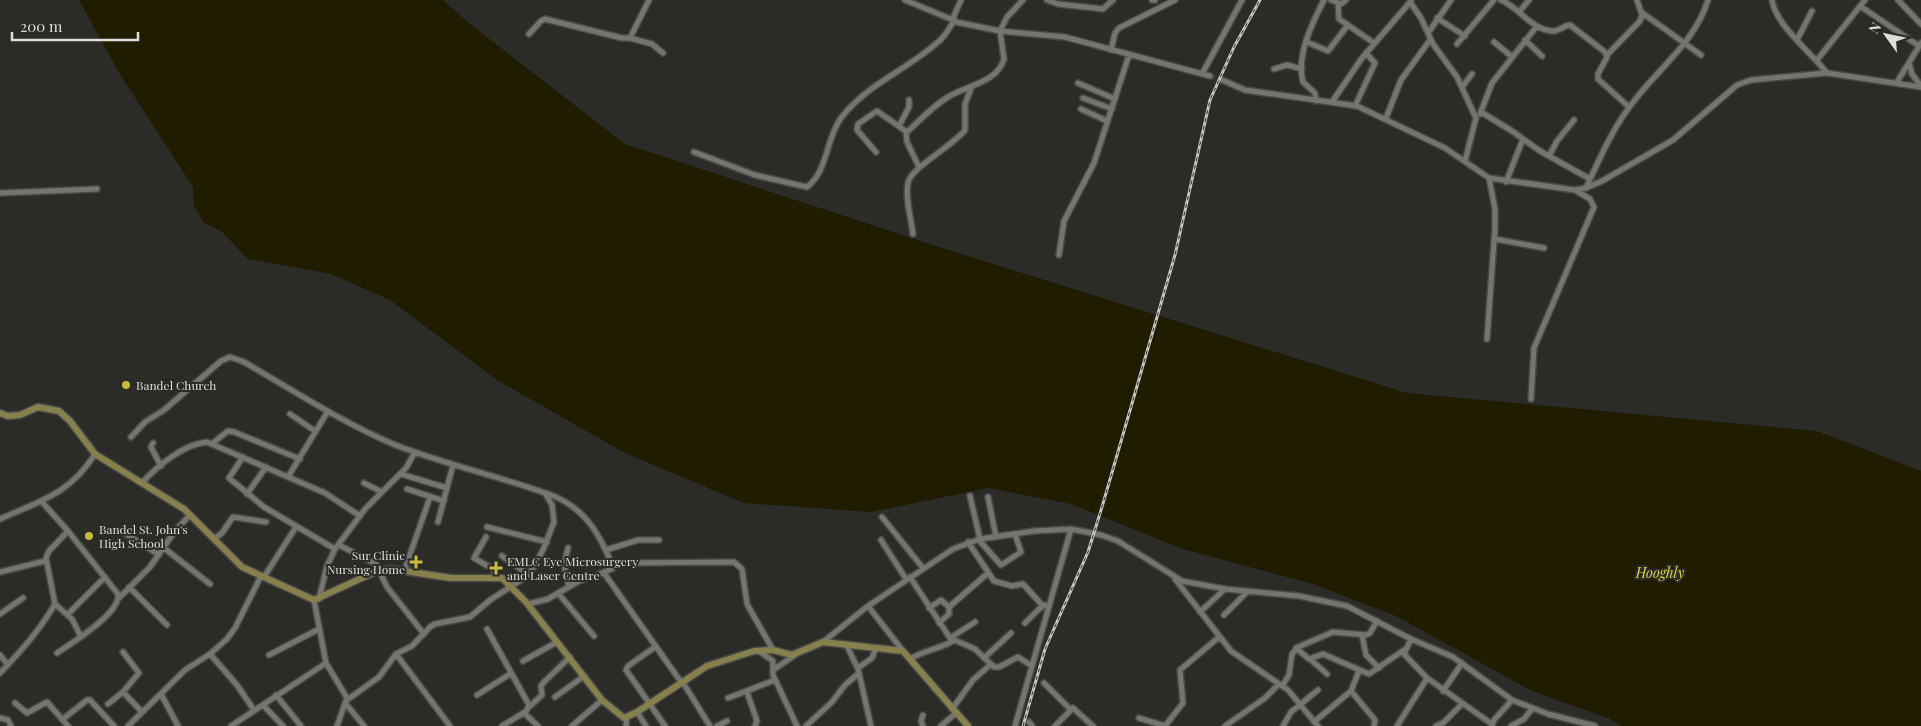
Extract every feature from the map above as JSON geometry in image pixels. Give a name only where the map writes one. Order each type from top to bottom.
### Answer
[{"type":"main road","points":[[0,413],[8,416],[20,415],[38,407],[59,411],[70,421],[95,454],[143,482],[190,515],[242,568],[316,600],[378,571],[405,570],[451,578],[480,579],[496,576],[502,578],[528,604],[602,700],[620,716],[627,718],[713,663],[759,651],[772,650],[787,655],[796,654],[823,642],[903,651],[912,658],[968,726]]},
{"type":"street","points":[[630,38],[649,0]]},
{"type":"street","points":[[905,0],[954,20],[1000,31],[1065,37],[1210,76]]},
{"type":"street","points":[[694,152],[755,175],[807,187],[815,180],[839,120],[854,103],[880,82],[938,42],[954,20],[961,0]]},
{"type":"street","points":[[906,132],[948,97],[995,74],[1003,64],[1004,51],[1000,31],[1012,10],[1022,0]]},
{"type":"street","points":[[1047,0],[1058,4],[1103,9],[1113,0]]},
{"type":"street","points":[[1111,50],[1115,33],[1119,28],[1175,0]]},
{"type":"street","points":[[1202,74],[1242,0]]},
{"type":"street","points":[[1316,101],[1315,93],[1303,82],[1302,69],[1313,22],[1324,0]]},
{"type":"street","points":[[1331,0],[1338,3],[1344,3],[1346,0]]},
{"type":"street","points":[[1428,33],[1451,0]]},
{"type":"street","points":[[1457,44],[1494,0]]},
{"type":"street","points":[[1501,0],[1537,26],[1554,32],[1570,25],[1607,56]]},
{"type":"street","points":[[1519,12],[1529,0]]},
{"type":"street","points":[[1629,107],[1598,79],[1598,74],[1607,56],[1638,24],[1641,12],[1637,0]]},
{"type":"street","points":[[1586,188],[1613,132],[1629,107],[1685,44],[1700,23],[1708,0]]},
{"type":"street","points":[[1766,0],[1797,40],[1827,72]]},
{"type":"street","points":[[1772,0],[1773,7]]},
{"type":"street","points":[[1817,60],[1865,0]]},
{"type":"street","points":[[1898,0],[1921,24]]},
{"type":"street","points":[[1332,102],[1366,53],[1411,1],[1421,18],[1430,40],[1452,69],[1462,87],[1476,118]]},
{"type":"street","points":[[1338,3],[1338,17],[1374,43]]},
{"type":"street","points":[[1860,6],[1920,44],[1897,82]]},
{"type":"street","points":[[1797,40],[1812,11]]},
{"type":"street","points":[[1641,12],[1701,55]]},
{"type":"street","points":[[1437,18],[1465,36]]},
{"type":"street","points":[[529,34],[541,21],[545,20],[652,44],[663,53]]},
{"type":"street","points":[[1308,42],[1328,52],[1348,25]]},
{"type":"street","points":[[1465,161],[1476,118],[1481,112],[1488,90],[1511,56],[1537,26]]},
{"type":"street","points":[[1386,118],[1401,80],[1430,40]]},
{"type":"street","points":[[1525,40],[1542,56]]},
{"type":"street","points":[[1494,42],[1511,56]]},
{"type":"street","points":[[1355,106],[1375,63],[1366,53]]},
{"type":"street","points":[[1058,255],[1064,221],[1094,163],[1129,55]]},
{"type":"street","points":[[1909,62],[1912,74],[1921,87]]},
{"type":"street","points":[[1274,69],[1289,65],[1302,69]]},
{"type":"street","points":[[1222,80],[1245,90],[1355,106],[1386,118],[1445,148],[1480,174],[1489,178],[1506,182],[1575,190],[1586,188],[1673,140],[1738,85],[1751,80],[1827,72],[1921,87]]},
{"type":"street","points":[[1462,87],[1472,74]]},
{"type":"street","points":[[1078,83],[1114,99]]},
{"type":"street","points":[[913,234],[908,182],[910,175],[946,149],[965,130],[965,104],[972,86]]},
{"type":"street","points":[[1083,98],[1112,109]]},
{"type":"street","points":[[899,126],[908,107],[909,100]]},
{"type":"street","points":[[1081,109],[1108,121]]},
{"type":"street","points":[[876,152],[857,130],[858,124],[877,111],[906,132],[907,142],[919,167]]},
{"type":"street","points":[[1481,112],[1549,156],[1590,179]]},
{"type":"street","points":[[1549,156],[1557,141],[1574,120]]},
{"type":"street","points":[[1506,182],[1523,139]]},
{"type":"street","points":[[1487,339],[1495,239],[1495,209],[1489,178]]},
{"type":"street","points":[[0,193],[97,189]]},
{"type":"street","points":[[1531,399],[1534,348],[1594,207],[1590,199],[1575,190]]},
{"type":"street","points":[[1495,239],[1544,248]]},
{"type":"street","points":[[131,437],[144,422],[164,410],[226,358],[244,362],[360,429],[415,452],[565,501],[592,525],[613,567]]},
{"type":"street","points":[[288,477],[328,411]]},
{"type":"street","points":[[290,414],[316,431]]},
{"type":"street","points":[[214,443],[228,431],[234,432],[300,458]]},
{"type":"street","points":[[153,442],[151,447],[153,453],[161,466]]},
{"type":"street","points":[[143,482],[161,466],[190,447],[202,442],[214,443],[325,493],[360,516]]},
{"type":"street","points":[[364,726],[346,702],[326,662],[319,629],[316,600],[337,547],[360,516],[401,474],[415,452]]},
{"type":"street","points":[[0,519],[42,502],[65,488],[87,466],[95,454]]},
{"type":"street","points":[[243,457],[229,478],[271,512],[337,547],[376,564],[387,587],[424,634]]},
{"type":"street","points":[[438,522],[453,465]]},
{"type":"street","points":[[247,494],[266,467]]},
{"type":"street","points":[[401,474],[447,488]]},
{"type":"street","points":[[364,483],[382,492]]},
{"type":"street","points":[[407,489],[444,501]]},
{"type":"street","points":[[337,726],[346,702],[379,677],[396,654],[412,646],[435,624],[470,617],[529,575],[547,542],[554,518],[552,505],[545,493]]},
{"type":"street","points":[[970,496],[979,539],[1000,564],[1021,552],[1015,534]]},
{"type":"street","points":[[405,570],[430,497]]},
{"type":"street","points":[[988,497],[996,536]]},
{"type":"street","points":[[42,502],[105,577],[119,598]]},
{"type":"street","points":[[214,539],[222,533],[233,517],[265,522],[271,512]]},
{"type":"street","points":[[57,654],[94,628],[159,555],[175,531],[190,515]]},
{"type":"street","points":[[882,517],[923,568]]},
{"type":"street","points":[[128,726],[185,670],[210,654],[235,628],[262,577],[296,526]]},
{"type":"street","points":[[487,527],[547,542]]},
{"type":"street","points":[[823,642],[868,606],[908,578],[968,542],[996,536],[1052,529],[1071,529],[1101,535],[1118,541],[1174,578],[1219,637],[1238,657],[1292,694],[1316,724],[1351,691],[1359,671]]},
{"type":"street","points":[[1015,726],[1071,529]]},
{"type":"street","points":[[68,531],[49,551],[45,561],[55,604],[68,614],[81,637]]},
{"type":"street","points":[[123,532],[159,555]]},
{"type":"street","points":[[486,537],[474,558],[492,569],[496,576]]},
{"type":"street","points":[[606,550],[638,540],[659,540]]},
{"type":"street","points":[[881,540],[952,640],[975,650],[990,665],[999,667],[1018,657],[1032,666]]},
{"type":"street","points":[[968,542],[996,583],[1014,586],[1023,584],[1043,606]]},
{"type":"street","points":[[164,548],[210,584]]},
{"type":"street","points":[[568,548],[564,564],[569,586]]},
{"type":"street","points":[[502,556],[529,575]]},
{"type":"street","points":[[0,572],[45,561]]},
{"type":"street","points":[[528,604],[548,599],[569,586],[632,561],[737,563],[744,574],[747,604],[772,650]]},
{"type":"street","points":[[604,573],[710,726]]},
{"type":"street","points":[[939,623],[948,614],[949,607],[988,573]]},
{"type":"street","points":[[68,614],[105,577]]},
{"type":"street","points":[[1174,578],[1225,589],[1280,594],[1347,606],[1411,640],[1446,653],[1512,700],[1532,709],[1595,726]]},
{"type":"street","points":[[129,588],[167,625]]},
{"type":"street","points":[[1200,612],[1225,589]]},
{"type":"street","points":[[1224,615],[1247,592]]},
{"type":"street","points":[[558,593],[594,636]]},
{"type":"street","points":[[0,614],[23,598]]},
{"type":"street","points":[[929,608],[941,600],[949,607]]},
{"type":"street","points":[[0,673],[41,628],[45,616],[55,604]]},
{"type":"street","points":[[868,606],[903,651]]},
{"type":"street","points":[[1025,623],[1043,606],[1050,606]]},
{"type":"street","points":[[1296,648],[1333,632],[1362,635],[1370,633],[1377,621]]},
{"type":"street","points":[[912,658],[941,648],[975,622]]},
{"type":"street","points":[[268,654],[319,629]]},
{"type":"street","points":[[487,629],[502,654],[510,674],[530,706]]},
{"type":"street","points":[[984,658],[1011,633]]},
{"type":"street","points":[[1362,635],[1366,655],[1379,668]]},
{"type":"street","points":[[1139,718],[1165,726],[1183,703],[1180,670],[1219,637]]},
{"type":"street","points":[[1310,659],[1321,653],[1369,674],[1404,650],[1411,640]]},
{"type":"street","points":[[523,661],[557,642]]},
{"type":"street","points":[[846,646],[858,670],[871,726]]},
{"type":"street","points":[[655,647],[626,669],[648,704],[665,726]]},
{"type":"street","points":[[806,726],[832,702],[858,670],[872,658],[876,648]]},
{"type":"street","points":[[1296,648],[1327,674]]},
{"type":"street","points":[[1225,726],[1280,685],[1289,675],[1296,648]]},
{"type":"street","points":[[1404,650],[1406,657],[1427,678],[1461,705],[1492,725],[1500,712],[1512,700]]},
{"type":"street","points":[[759,651],[773,662],[775,680],[797,726]]},
{"type":"street","points":[[108,704],[123,692],[138,674],[138,670],[123,652]]},
{"type":"street","points":[[210,654],[237,685],[254,710]]},
{"type":"street","points":[[396,654],[450,726]]},
{"type":"street","points":[[773,671],[796,654]]},
{"type":"street","points":[[0,656],[8,665]]},
{"type":"street","points":[[502,726],[525,712],[542,695],[541,686],[570,657]]},
{"type":"street","points":[[232,726],[326,662]]},
{"type":"street","points":[[1443,691],[1462,663]]},
{"type":"street","points":[[941,726],[954,711],[973,680],[990,665]]},
{"type":"street","points":[[477,695],[510,674]]},
{"type":"street","points":[[556,697],[584,676]]},
{"type":"street","points":[[1396,726],[1427,678]]},
{"type":"street","points":[[728,698],[736,693],[748,692],[775,680]]},
{"type":"street","points":[[1044,683],[1070,709],[1074,708],[1093,726]]},
{"type":"street","points":[[1283,726],[1288,716],[1318,690]]},
{"type":"street","points":[[1351,691],[1375,720],[1374,726]]},
{"type":"street","points":[[123,692],[142,712]]},
{"type":"street","points":[[748,692],[757,721],[755,726]]},
{"type":"street","points":[[161,694],[178,726]]},
{"type":"street","points":[[276,695],[301,726]]},
{"type":"street","points":[[63,719],[87,700],[90,700],[114,726]]},
{"type":"street","points":[[575,725],[602,700]]},
{"type":"street","points":[[15,703],[27,713],[47,702],[68,726]]},
{"type":"street","points":[[263,705],[283,726]]},
{"type":"street","points":[[1436,726],[1443,723],[1461,705]]},
{"type":"street","points":[[1056,726],[1070,709]]},
{"type":"street","points":[[1511,726],[1524,719],[1532,709]]},
{"type":"street","points":[[525,712],[538,726]]},
{"type":"street","points":[[637,712],[646,726]]},
{"type":"street","points":[[923,715],[921,721],[923,726]]},
{"type":"street","points":[[0,718],[8,720],[12,726]]},
{"type":"street","points":[[626,726],[627,718]]},
{"type":"street","points":[[717,726],[727,720]]},
{"type":"water","name":"Hooghly","points":[[79,0],[443,0],[470,24],[625,144],[939,247],[1407,393],[1817,431],[1921,471],[1921,726],[1622,726],[1610,719],[1530,690],[1396,616],[1313,584],[1183,549],[1071,504],[988,488],[871,512],[744,503],[625,453],[497,380],[390,300],[331,274],[248,259],[221,231],[204,223],[194,206],[193,187],[118,71]]},
{"type":"tunnel","points":[[1210,76],[1222,80]]},
{"type":"railway","points":[[1023,726],[1045,649],[1088,552],[1102,507],[1175,255],[1210,100],[1234,47],[1260,0]]},
{"type":"place","name":"Bandel Church","points":[[126,385]]},
{"type":"place","name":"Bandel St. John's High School","points":[[89,536]]},
{"type":"place","name":"Sur Clinic Nursing Home","points":[[416,562]]},
{"type":"place","name":"EMLC Eye Microsurgery and Laser Centre","points":[[496,568]]}]
